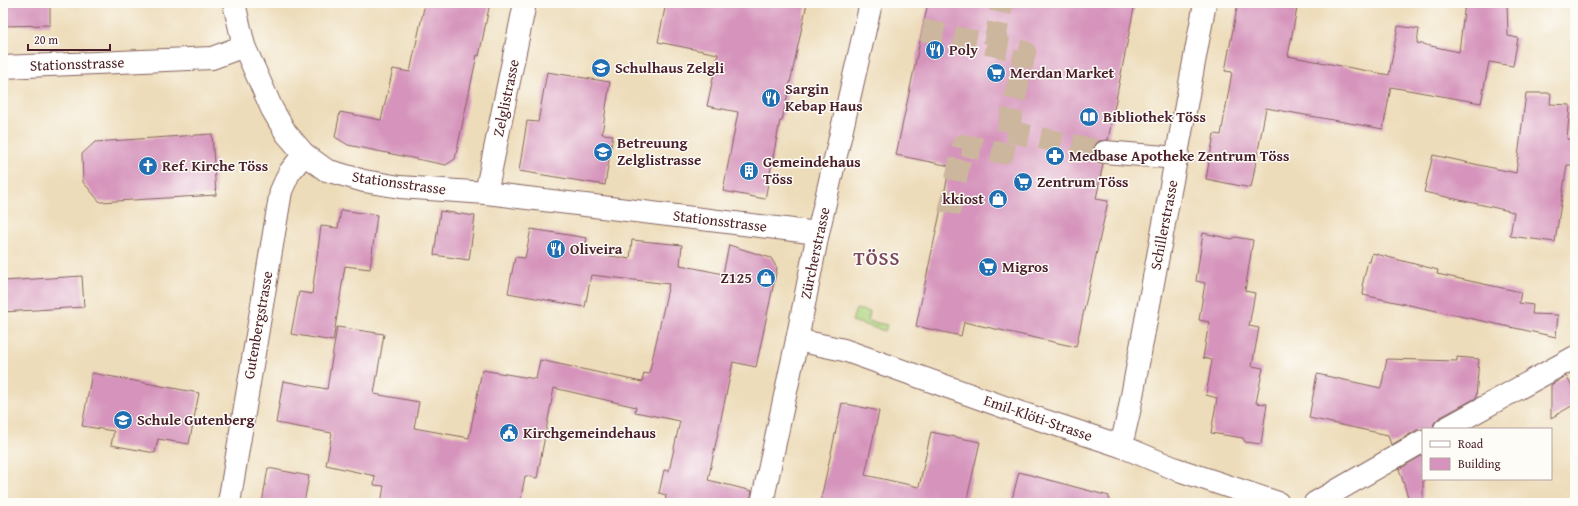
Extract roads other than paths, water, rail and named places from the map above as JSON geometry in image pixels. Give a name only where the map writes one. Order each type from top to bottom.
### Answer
[{"type":"street","points":[[234,3],[244,46]]},
{"type":"street","name":"Zelglistrasse","points":[[486,193],[525,3]]},
{"type":"street","name":"Zürcherstrasse","points":[[762,503],[818,233],[871,3]]},
{"type":"street","name":"Schillerstrasse","points":[[1121,446],[1129,412],[1205,3]]},
{"type":"street","name":"Stationsstrasse","points":[[3,67],[212,58],[244,46],[272,109],[286,133],[304,154],[326,170],[364,182],[400,187],[486,193],[818,233]]},
{"type":"street","points":[[1105,152],[1177,158]]},
{"type":"street","name":"Gutenbergstrasse","points":[[229,503],[281,191],[289,173],[304,154]]},
{"type":"street","name":"Emil-Klöti-Strasse","points":[[797,340],[844,350],[1021,413],[1121,446],[1176,469],[1278,503]]},
{"type":"street","points":[[1447,428],[1575,357]]},
{"type":"street","points":[[1315,503],[1422,442]]},
{"type":"tunnel","points":[[994,45],[1002,3]]},
{"type":"tunnel","points":[[922,30],[1025,52],[1003,153],[963,145],[948,218]]},
{"type":"tunnel","points":[[1008,131],[1105,152]]},
{"type":"place","name":"Poly","points":[[935,50]]},
{"type":"place","name":"Schulhaus Zelgli","points":[[601,68]]},
{"type":"place","name":"Merdan Market","points":[[996,73]]},
{"type":"place","name":"Sargin Kebap Haus","points":[[771,98]]},
{"type":"place","name":"Bibliothek Töss","points":[[1089,117]]},
{"type":"place","name":"Betreuung Zelglistrasse","points":[[603,152]]},
{"type":"place","name":"Medbase Apotheke Zentrum Töss","points":[[1055,156]]},
{"type":"place","name":"Ref. Kirche Töss","points":[[148,166]]},
{"type":"place","name":"Gemeindehaus Töss","points":[[749,171]]},
{"type":"place","name":"Zentrum Töss","points":[[1023,182]]},
{"type":"place","name":"kkiost","points":[[998,199]]},
{"type":"place","name":"Oliveira","points":[[556,249]]},
{"type":"place","name":"Migros","points":[[988,267]]},
{"type":"place","name":"Z125","points":[[766,278]]},
{"type":"place","name":"Schule Gutenberg","points":[[123,420]]},
{"type":"place","name":"Kirchgemeindehaus","points":[[509,433]]},
{"type":"district","name":"TÖSS","points":[[877,258]]}]
